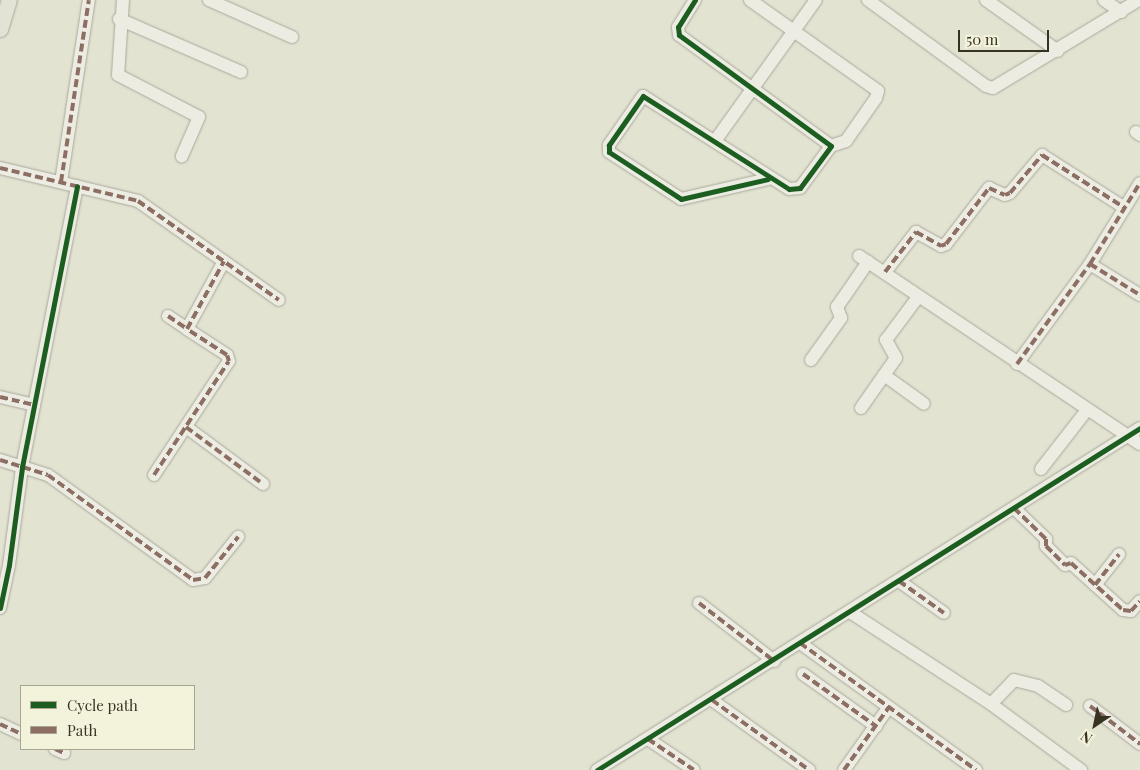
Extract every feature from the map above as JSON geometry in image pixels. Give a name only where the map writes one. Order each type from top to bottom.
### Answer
[{"type":"main road","points":[[0,29],[9,0]]},
{"type":"street","points":[[61,182],[90,0]]},
{"type":"street","points":[[123,0],[120,19],[118,74],[199,117],[182,156]]},
{"type":"street","points":[[209,0],[292,37]]},
{"type":"street","points":[[695,0],[677,33],[831,146]]},
{"type":"street","points":[[750,0],[878,93],[846,141],[831,146],[800,188],[788,189],[768,179],[715,141],[643,96],[609,150],[682,199],[768,179]]},
{"type":"street","points":[[715,141],[816,0]]},
{"type":"street","points":[[868,0],[986,86],[999,86],[1139,0]]},
{"type":"street","points":[[986,0],[1058,51]]},
{"type":"street","points":[[1104,0],[1121,12]]},
{"type":"street","points":[[120,19],[242,72]]},
{"type":"street","points":[[885,272],[916,232],[941,246],[946,244],[989,188],[1005,195],[1010,193],[1042,155],[1125,208]]},
{"type":"street","points":[[0,168],[127,196],[147,205],[279,300]]},
{"type":"street","points":[[1017,364],[1090,264],[1140,183]]},
{"type":"street","points":[[0,608],[22,467],[77,186]]},
{"type":"street","points":[[811,360],[841,318],[836,307],[863,259],[885,272],[1017,364],[1140,444]]},
{"type":"street","points":[[187,329],[224,261]]},
{"type":"street","points":[[1090,264],[1140,295]]},
{"type":"street","points":[[861,408],[896,355],[886,346],[886,340],[918,296]]},
{"type":"street","points":[[154,475],[229,359],[168,316]]},
{"type":"street","points":[[884,375],[924,404]]},
{"type":"street","points":[[0,397],[34,405]]},
{"type":"street","points":[[1041,469],[1087,410]]},
{"type":"street","points":[[186,427],[263,484]]},
{"type":"street","points":[[597,770],[774,661],[1140,428]]},
{"type":"street","points":[[0,460],[48,475],[193,580],[205,578],[238,537]]},
{"type":"street","points":[[1014,508],[1046,538],[1046,546],[1065,565],[1070,563],[1123,610],[1131,612],[1140,601]]},
{"type":"street","points":[[1095,585],[1119,554]]},
{"type":"street","points":[[899,581],[944,613]]},
{"type":"street","points":[[699,603],[774,661]]},
{"type":"street","points":[[850,612],[991,704],[1081,770]]},
{"type":"street","points":[[800,643],[976,770]]},
{"type":"street","points":[[803,674],[876,726]]},
{"type":"street","points":[[991,704],[1014,680],[1038,686],[1066,705]]},
{"type":"street","points":[[712,700],[809,770]]},
{"type":"street","points":[[1090,706],[1140,744]]},
{"type":"street","points":[[844,770],[890,707]]},
{"type":"street","points":[[0,724],[20,734]]},
{"type":"street","points":[[648,739],[694,770]]},
{"type":"marked path","points":[[61,182],[89,0]]},
{"type":"marked path","points":[[885,272],[916,232],[941,246],[946,244],[989,188],[1005,195],[1010,193],[1042,155],[1125,208]]},
{"type":"marked path","points":[[0,168],[138,201],[279,300]]},
{"type":"marked path","points":[[1017,364],[1090,264],[1140,183]]},
{"type":"marked path","points":[[154,475],[229,361],[227,355],[187,329],[224,261]]},
{"type":"marked path","points":[[1090,264],[1140,295]]},
{"type":"marked path","points":[[168,316],[187,329]]},
{"type":"marked path","points":[[0,397],[34,405]]},
{"type":"marked path","points":[[186,427],[263,484]]},
{"type":"marked path","points":[[0,460],[48,475],[193,580],[205,578],[238,537]]},
{"type":"marked path","points":[[1014,508],[1046,539],[1046,546],[1065,565],[1071,563],[1123,610],[1131,611],[1140,601]]},
{"type":"marked path","points":[[1095,585],[1119,554]]},
{"type":"marked path","points":[[899,581],[944,613]]},
{"type":"marked path","points":[[699,603],[774,661]]},
{"type":"marked path","points":[[800,643],[976,770]]},
{"type":"marked path","points":[[803,674],[876,726]]},
{"type":"marked path","points":[[712,700],[809,770]]},
{"type":"marked path","points":[[1090,706],[1140,744]]},
{"type":"marked path","points":[[844,770],[889,707]]},
{"type":"marked path","points":[[0,724],[20,734]]},
{"type":"marked path","points":[[648,739],[694,770]]},
{"type":"marked path","points":[[57,750],[64,753]]},
{"type":"cycle path","points":[[695,0],[678,27],[679,35],[831,146],[800,188],[789,189],[643,96],[609,145],[609,152],[681,199],[768,179]]},
{"type":"cycle path","points":[[0,608],[9,565],[22,467],[77,186]]},
{"type":"cycle path","points":[[597,770],[1140,428]]}]
